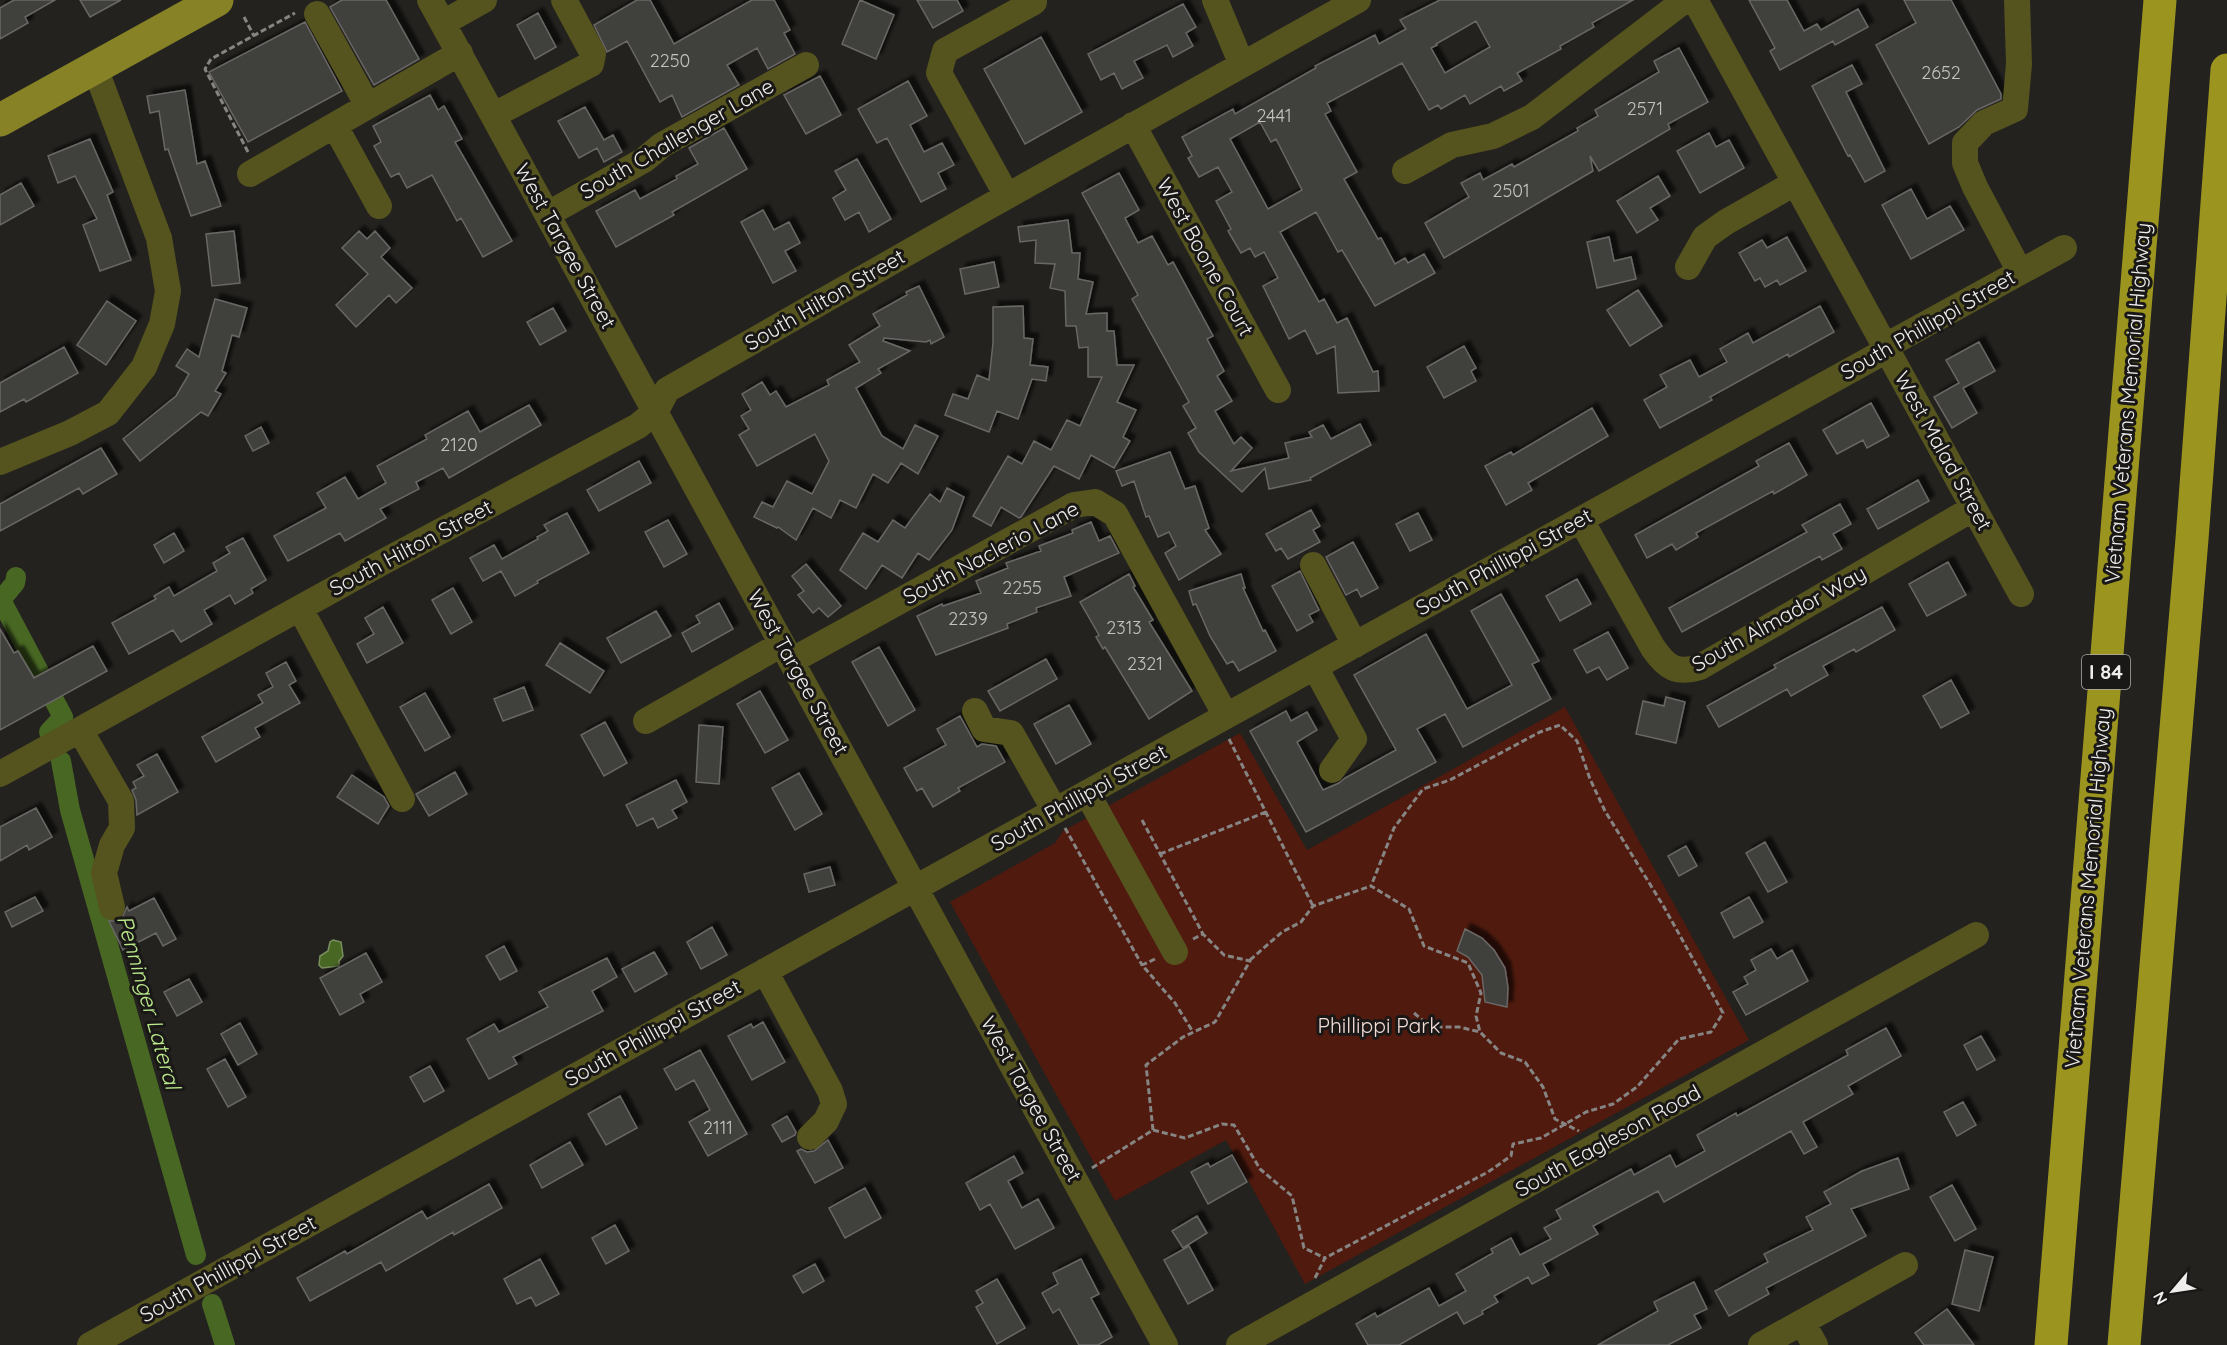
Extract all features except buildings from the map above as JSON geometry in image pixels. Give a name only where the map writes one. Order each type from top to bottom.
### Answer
[{"type":"highway","points":[[2138,0],[2141,240]]},
{"type":"highway","name":"Vietnam Veterans Memorial Highway","points":[[2051,1345],[2160,0]]},
{"type":"highway","points":[[2124,1345],[2192,539],[2227,70]]},
{"type":"highway","points":[[2192,539],[2227,316]]},
{"type":"main road","points":[[0,120],[212,1]]},
{"type":"street","name":"West Targee Street","points":[[430,0],[1165,1345]]},
{"type":"street","points":[[494,115],[591,64],[593,54],[564,0]]},
{"type":"street","points":[[1007,196],[939,73],[945,51],[1034,2],[1033,0]]},
{"type":"street","points":[[1215,0],[1242,65]]},
{"type":"street","points":[[1404,171],[1452,145],[1493,136],[1532,117],[1685,0]]},
{"type":"street","name":"West Malad Street","points":[[1695,0],[2021,594]]},
{"type":"street","points":[[443,23],[472,3]]},
{"type":"street","name":"South Hilton Street","points":[[0,774],[300,608],[638,426],[656,411],[667,390],[1242,65],[1343,3]]},
{"type":"street","points":[[2015,3],[2019,64],[2015,109],[1984,123],[1971,136],[1965,143],[1965,163],[1975,187],[2020,272]]},
{"type":"street","points":[[308,12],[368,106]]},
{"type":"street","points":[[254,171],[460,53]]},
{"type":"street","name":"South Challenger Lane","points":[[548,214],[644,160],[662,145],[806,65]]},
{"type":"street","points":[[0,462],[70,433],[108,413],[144,367],[162,324],[168,291],[159,238],[95,68]]},
{"type":"street","name":"West Boone Court","points":[[1133,125],[1278,390]]},
{"type":"street","points":[[335,126],[379,206]]},
{"type":"street","points":[[1688,267],[1705,237],[1726,222],[1795,183]]},
{"type":"street","name":"South Phillippi Street","points":[[90,1345],[1887,350],[1895,341],[2064,248]]},
{"type":"street","name":"South Naclerio Lane","points":[[646,721],[787,652],[1074,505],[1095,502],[1115,513],[1223,718]]},
{"type":"street","name":"South Almador Way","points":[[1581,520],[1661,660],[1674,669],[1687,671],[1700,667],[1974,508]]},
{"type":"street","points":[[1312,565],[1355,645]]},
{"type":"street","points":[[300,608],[402,799]]},
{"type":"street","points":[[1315,667],[1354,739],[1332,770]]},
{"type":"street","points":[[975,711],[984,729],[1011,733],[1055,811]]},
{"type":"street","points":[[80,729],[121,801],[122,828],[112,845],[104,873],[112,907]]},
{"type":"street","points":[[1087,793],[1175,950]]},
{"type":"street","name":"South Eagleson Road","points":[[1239,1345],[1976,935]]},
{"type":"street","points":[[765,971],[834,1104],[826,1121],[810,1137]]},
{"type":"street","points":[[1761,1345],[1905,1265]]},
{"type":"street","points":[[1802,1322],[1815,1345]]},
{"type":"path","points":[[254,171],[205,69],[211,59],[308,12]]},
{"type":"path","points":[[244,17],[255,36]]},
{"type":"path","points":[[1223,718],[1266,812],[1313,906]]},
{"type":"path","points":[[1153,1130],[1146,1065],[1183,1036],[1215,1022],[1250,961],[1282,932],[1301,922],[1313,906],[1371,886],[1394,828],[1423,789],[1450,780],[1540,732],[1560,725],[1577,741],[1590,779],[1605,811],[1664,907],[1723,1013],[1711,1032],[1679,1039],[1636,1087],[1613,1104],[1586,1112],[1541,1138],[1513,1144],[1511,1156],[1488,1172],[1325,1258],[1310,1284]]},
{"type":"path","points":[[1055,811],[1142,966],[1175,1003],[1193,1032]]},
{"type":"path","points":[[1160,854],[1266,812]]},
{"type":"path","points":[[1142,820],[1203,934],[1224,955],[1250,961]]},
{"type":"path","points":[[1371,886],[1409,909],[1424,946],[1468,963],[1480,993],[1476,1016],[1480,1032],[1501,1053],[1526,1062],[1543,1087],[1554,1119],[1579,1131],[1590,1151]]},
{"type":"path","points":[[1142,966],[1203,934]]},
{"type":"path","points":[[1414,1013],[1427,1024],[1438,1027],[1459,1027],[1480,1032]]},
{"type":"path","points":[[1092,1169],[1153,1130],[1185,1138],[1222,1124],[1234,1125],[1260,1169],[1292,1196],[1304,1248],[1325,1258]]},
{"type":"green space","name":"Phillippi Park","points":[[1565,707],[1749,1040],[1305,1284],[1226,1140],[1115,1201],[950,902],[1055,843],[1063,831],[1240,733],[1307,850]]},
{"type":"shaded area","points":[[333,940],[341,942],[343,956],[339,961],[339,966],[322,968],[319,965],[320,956],[328,951],[330,942]]},
{"type":"waterway","name":"Penninger Lateral","points":[[16,577],[15,583],[1,600],[63,717],[49,732]]},
{"type":"waterway","name":"Penninger Lateral","points":[[61,761],[70,810],[196,1255]]},
{"type":"waterway","name":"Penninger Lateral","points":[[212,1304],[225,1345]]}]
